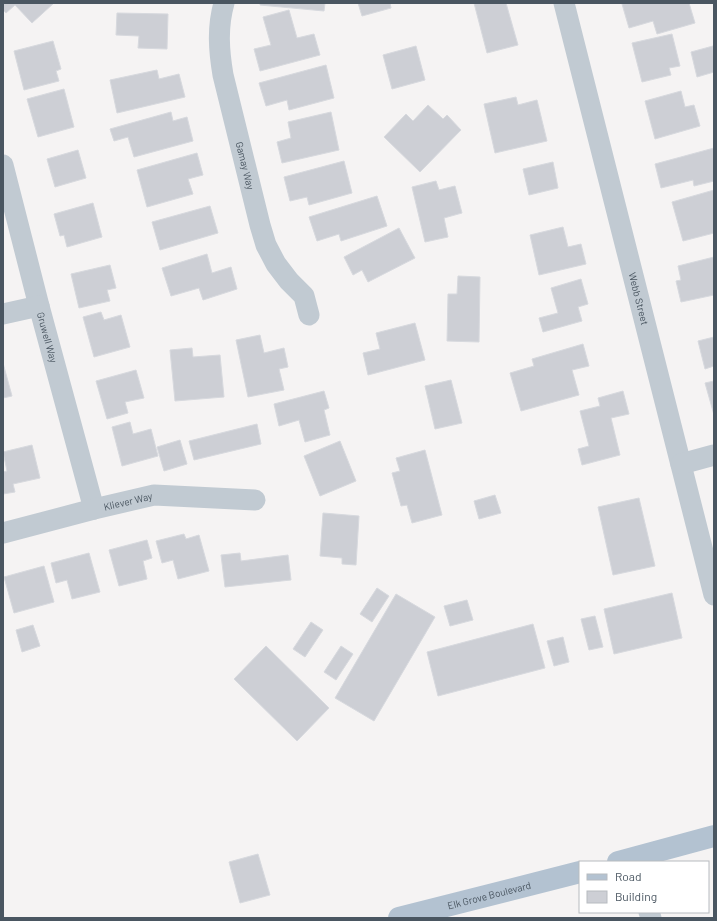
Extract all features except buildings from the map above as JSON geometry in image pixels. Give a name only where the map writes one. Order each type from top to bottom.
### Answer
[{"type":"main road","points":[[630,861],[714,836]]},
{"type":"main road","name":"Elk Grove Boulevard","points":[[399,918],[579,872]]},
{"type":"street","name":"Gamay Way","points":[[224,3],[219,33],[223,75],[260,225],[266,245],[276,264],[289,281],[304,296],[309,315]]},
{"type":"street","name":"Webb Street","points":[[564,3],[714,595]]},
{"type":"street","name":"Gruwell Way","points":[[3,165],[38,306],[94,509]]},
{"type":"street","points":[[3,314],[38,306]]},
{"type":"street","points":[[681,464],[714,456]]},
{"type":"street","name":"Kliever Way","points":[[3,533],[154,495],[255,500]]}]
